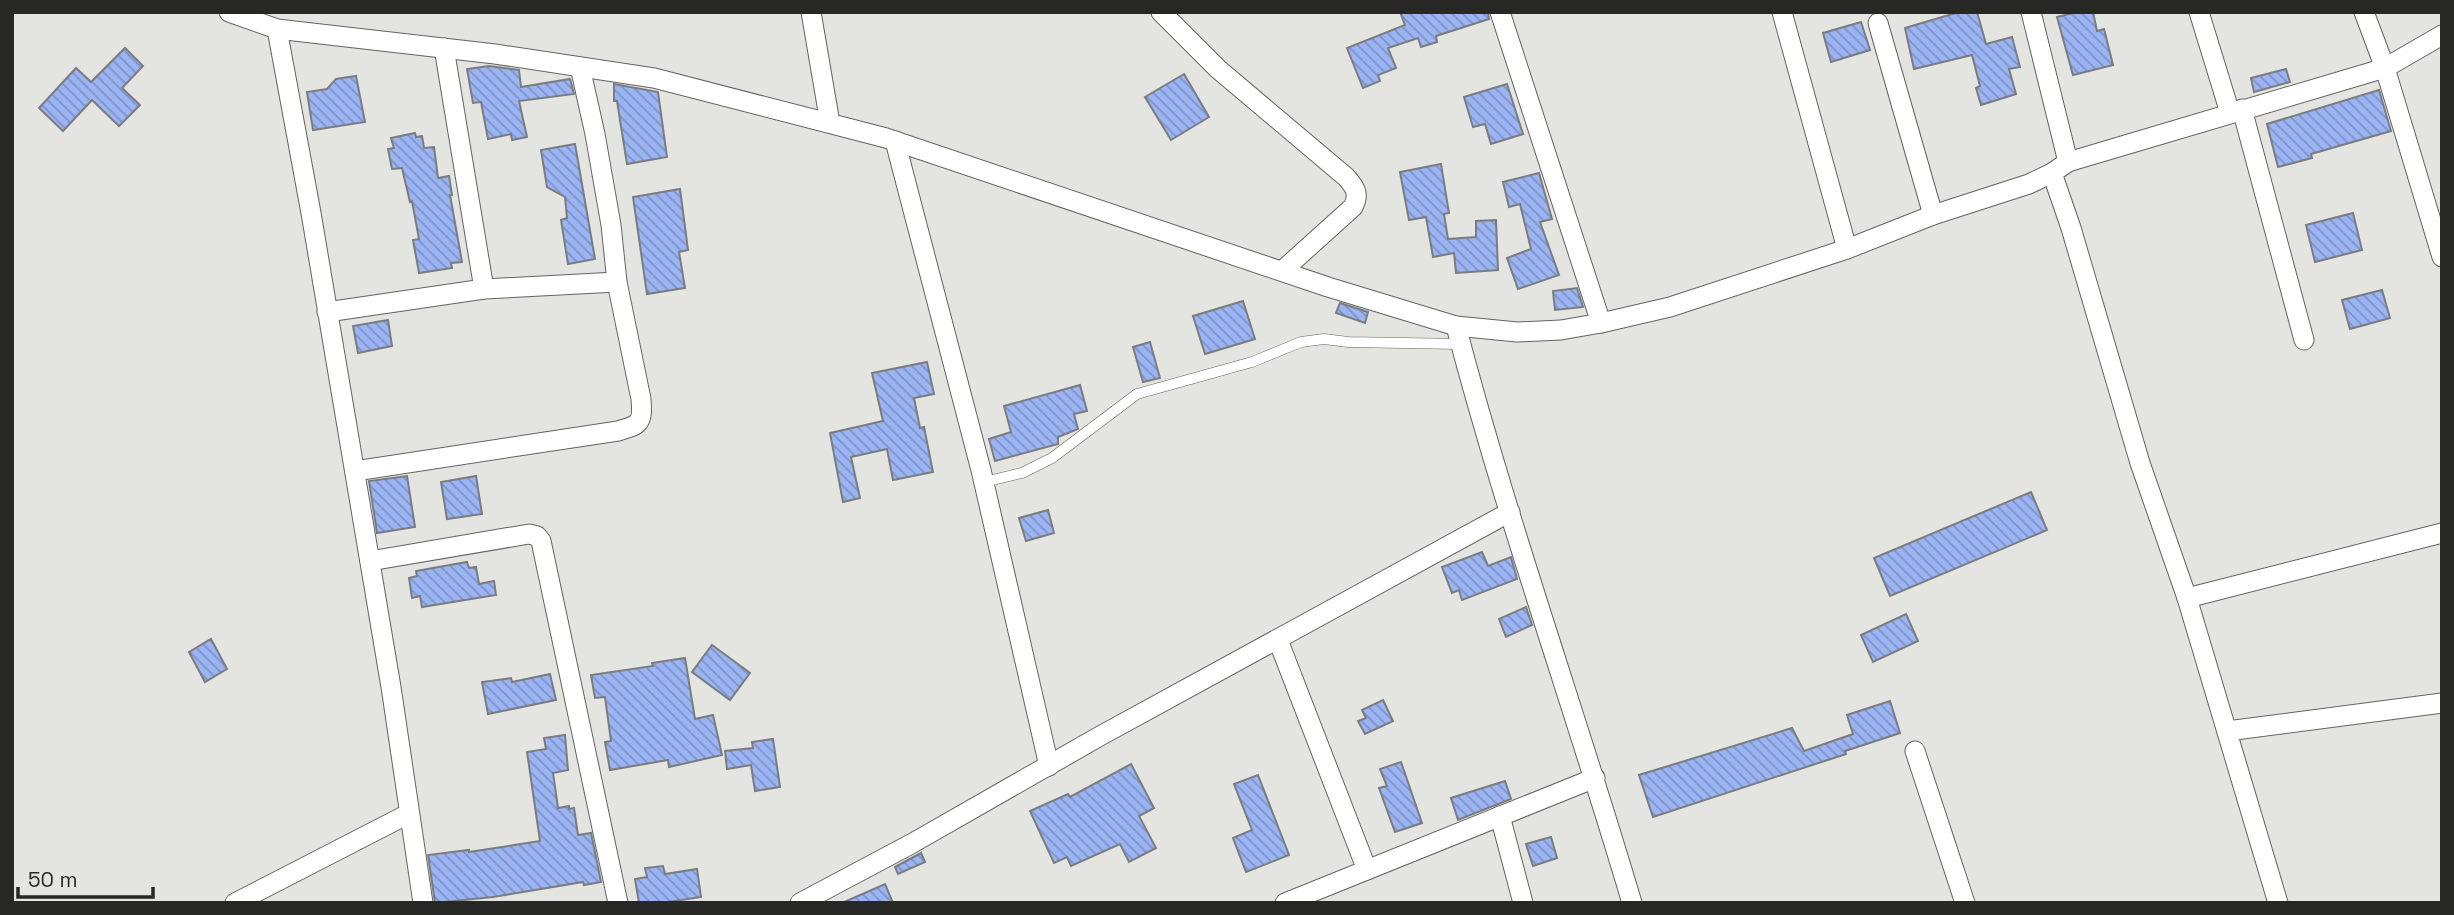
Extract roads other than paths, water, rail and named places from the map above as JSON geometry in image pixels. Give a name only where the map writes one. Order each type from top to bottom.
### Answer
[{"type":"street","points":[[229,12],[272,23],[654,78],[830,123],[895,141],[1282,271],[1458,335],[1561,330],[1670,307],[1847,249],[1933,215],[2029,184],[2060,168],[2236,111],[2385,68],[2442,35]]},
{"type":"street","points":[[811,12],[830,123]]},
{"type":"street","points":[[1161,12],[1218,69],[1346,177],[1357,194],[1353,207],[1282,271]]},
{"type":"street","points":[[1500,12],[1601,323]]},
{"type":"street","points":[[1782,12],[1847,249]]},
{"type":"street","points":[[2031,12],[2071,228],[2140,463],[2187,598],[2278,903]]},
{"type":"street","points":[[2199,12],[2236,111],[2304,340]]},
{"type":"street","points":[[2364,12],[2385,68],[2442,257]]},
{"type":"street","points":[[272,23],[311,213],[391,687],[423,903]]},
{"type":"street","points":[[1878,23],[1933,215]]},
{"type":"street","points":[[444,48],[484,289]]},
{"type":"street","points":[[355,471],[633,427],[643,415],[617,282],[607,199],[580,67]]},
{"type":"street","points":[[895,141],[984,482],[1049,765]]},
{"type":"street","points":[[327,312],[484,289],[617,282]]},
{"type":"street","points":[[1458,335],[1484,435],[1595,778],[1632,903]]},
{"type":"street","points":[[800,903],[1510,512]]},
{"type":"street","points":[[2187,598],[2442,533]]},
{"type":"street","points":[[370,561],[529,534],[537,536],[541,541],[618,903]]},
{"type":"street","points":[[1278,640],[1367,870]]},
{"type":"street","points":[[2227,731],[2442,704]]},
{"type":"street","points":[[1915,751],[1965,903]]},
{"type":"street","points":[[1285,903],[1595,778]]},
{"type":"street","points":[[235,903],[408,814]]},
{"type":"street","points":[[1500,816],[1523,903]]},
{"type":"lane","points":[[984,482],[1022,473],[1052,458],[1137,394],[1252,362],[1301,342],[1458,335]]}]
